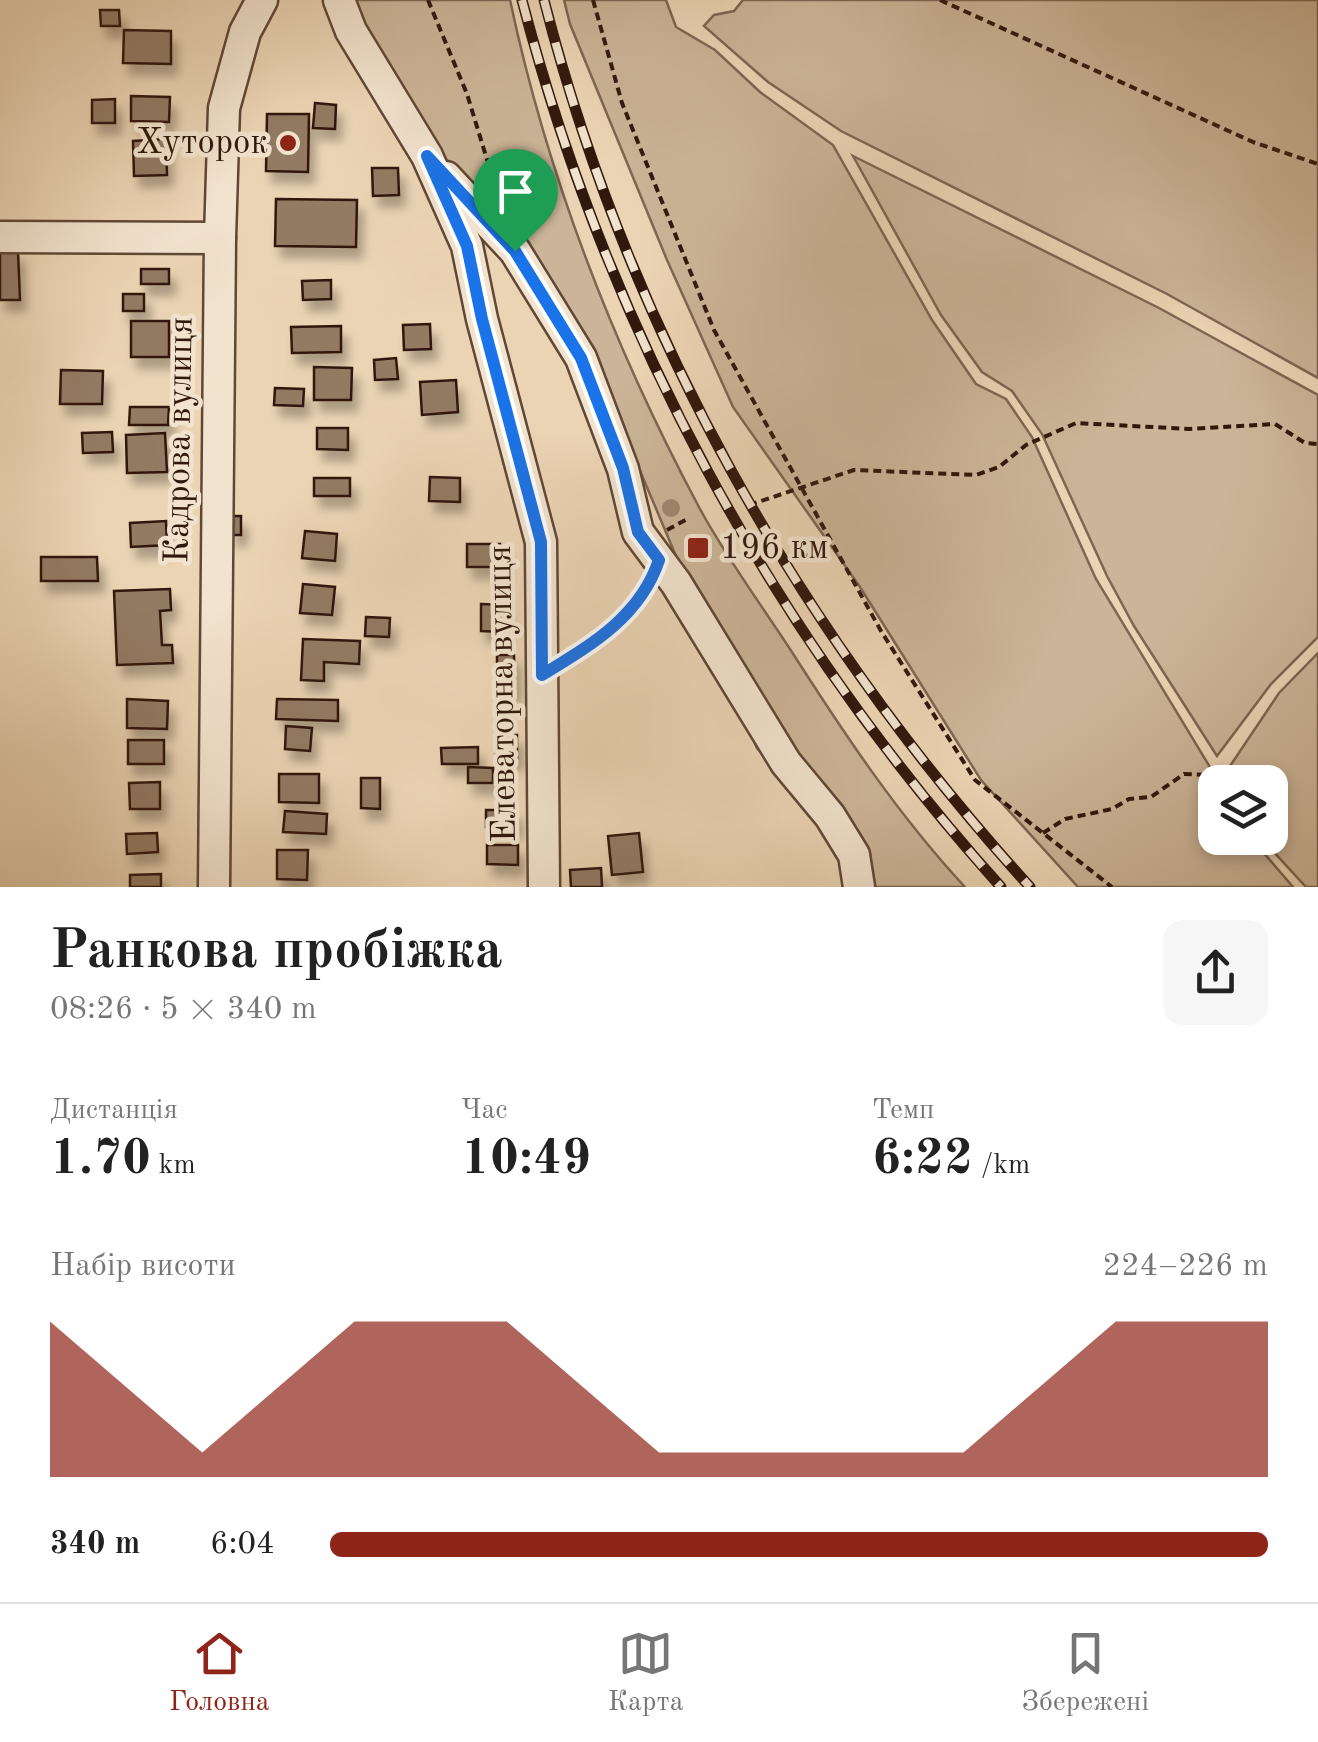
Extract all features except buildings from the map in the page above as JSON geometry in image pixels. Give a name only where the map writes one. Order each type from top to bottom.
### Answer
[{"type":"street","name":"Кадрова вулиця","points":[[214,887],[224,108],[246,32],[262,0]]},
{"type":"street","name":"Елеваторна вулиця","points":[[339,0],[351,31],[427,156],[467,246],[482,319],[541,542],[544,887]]},
{"type":"street","points":[[427,156],[515,251],[581,358],[623,468],[638,532],[662,546],[786,764],[882,887]]},
{"type":"street","points":[[0,237],[220,238]]},
{"type":"street","points":[[854,855],[859,887]]},
{"type":"path","points":[[428,0],[467,94],[499,198]]},
{"type":"path","points":[[593,0],[622,103],[699,297],[881,631],[975,780],[1112,887]]},
{"type":"path","points":[[940,0],[1253,142],[1318,164]]},
{"type":"path","points":[[749,504],[854,470],[976,474],[999,467],[1026,445],[1076,423],[1188,429],[1276,424],[1305,443],[1318,444]]},
{"type":"path","points":[[542,675],[601,639],[633,608],[650,586],[662,546],[689,518]]},
{"type":"path","points":[[1042,832],[1065,819],[1112,809],[1129,799],[1151,797],[1184,774],[1198,774]]},
{"type":"shaded area","points":[[353,0],[510,0],[544,132],[587,261],[639,387],[700,509],[851,742],[894,802],[965,887],[865,887],[823,822],[757,748],[603,383],[548,275],[514,231],[470,195],[421,136]]},
{"type":"shaded area","points":[[564,0],[666,0],[676,27],[715,50],[760,92],[833,145],[932,320],[976,384],[1006,399],[1032,437],[1096,579],[1209,765],[1198,765],[1198,855],[1266,855],[1293,887],[1078,887],[981,780],[860,587],[733,407],[667,260],[570,24]]},
{"type":"shaded area","points":[[743,0],[1318,0],[1318,378],[1167,294],[841,131],[768,82],[704,26],[714,15],[734,11]]},
{"type":"shaded area","points":[[853,156],[1159,308],[1318,395],[1318,637],[1271,684],[1217,756],[1134,626],[1042,434],[1012,391],[982,372],[941,315]]},
{"type":"shaded area","points":[[1318,653],[1318,887],[1306,887],[1277,855],[1288,855],[1288,765],[1231,765],[1279,693]]},
{"type":"railway","points":[[522,0],[558,122],[601,242],[651,359],[708,472],[772,582],[842,688],[918,790],[1001,887]]},
{"type":"railway","points":[[544,0],[580,123],[623,243],[674,360],[733,473],[798,583],[869,688],[947,790],[1030,887]]},
{"type":"place","name":"Хуторок","points":[[288,143]]},
{"type":"place","name":"196 км","points":[[698,548]]},
{"type":"route","points":[[427,156],[515,251],[581,358],[623,468],[638,532],[659,560],[650,586],[633,608],[601,639],[542,675],[541,542],[482,319],[467,246],[427,156]]}]
